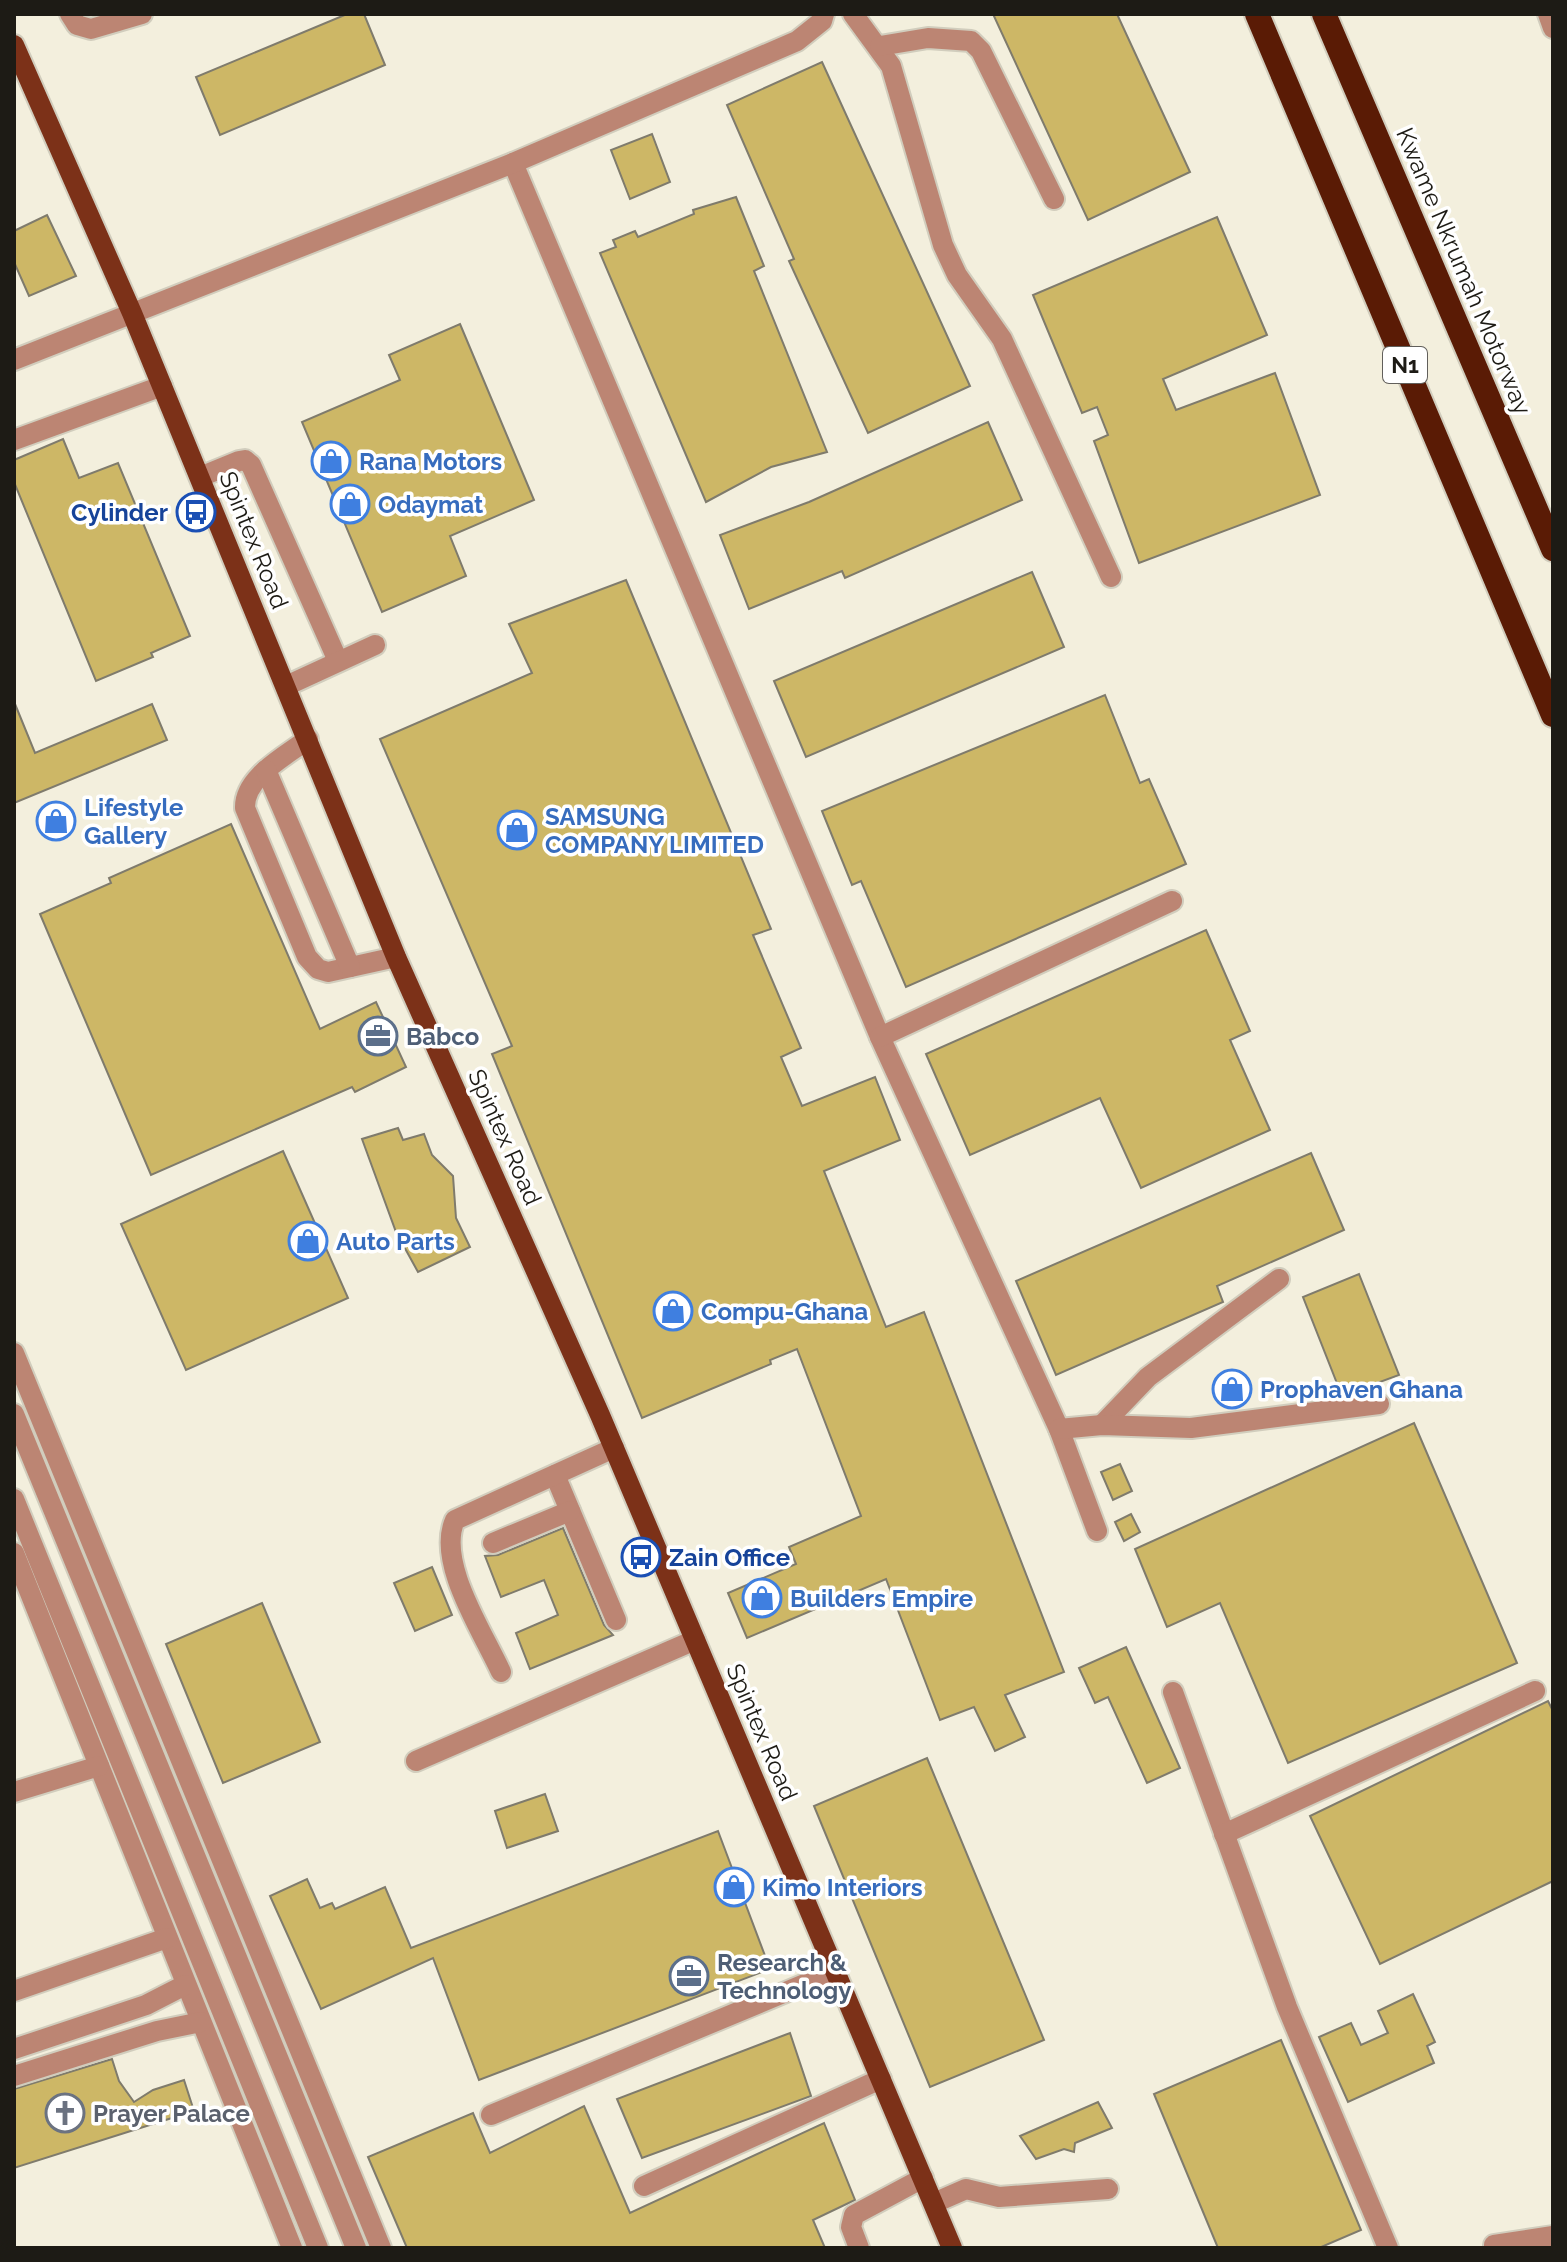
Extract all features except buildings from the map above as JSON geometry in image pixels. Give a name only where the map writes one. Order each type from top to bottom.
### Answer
[{"type":"highway","name":"N1","points":[[1257,14],[1553,715]]},
{"type":"highway","name":"Kwame Nkrumah Motorway","points":[[1324,14],[1553,549]]},
{"type":"main road","name":"Spintex Road","points":[[14,45],[132,313],[396,957],[614,1448],[952,2248]]},
{"type":"street","points":[[70,14],[77,25],[91,29],[142,14]]},
{"type":"street","points":[[14,360],[513,163],[797,41],[822,21],[824,14]]},
{"type":"street","points":[[853,14],[880,46],[902,99],[943,245],[957,275],[1002,339],[1111,577]]},
{"type":"street","points":[[1548,14],[1553,28]]},
{"type":"street","points":[[880,46],[928,38],[971,41],[981,51],[1054,199]]},
{"type":"street","points":[[513,163],[880,1037],[1059,1429],[1097,1531]]},
{"type":"street","points":[[14,440],[162,386]]},
{"type":"street","points":[[200,477],[239,461],[245,460],[251,465],[338,661]]},
{"type":"street","points":[[286,686],[375,645]]},
{"type":"street","points":[[308,739],[266,770],[249,789],[245,808],[307,957],[318,969],[328,972],[396,957]]},
{"type":"street","points":[[266,770],[350,967]]},
{"type":"street","points":[[880,1037],[1172,901]]},
{"type":"street","points":[[1102,1425],[1148,1377],[1279,1279]]},
{"type":"street","points":[[14,1353],[381,2248]]},
{"type":"street","points":[[1059,1429],[1102,1425],[1191,1428],[1379,1404]]},
{"type":"street","points":[[14,1414],[356,2248]]},
{"type":"street","points":[[501,1672],[454,1570],[449,1550],[450,1532],[455,1520],[614,1448]]},
{"type":"street","points":[[555,1475],[616,1620]]},
{"type":"street","points":[[14,1499],[318,2248]]},
{"type":"street","points":[[493,1543],[570,1511]]},
{"type":"street","points":[[14,1553],[292,2248]]},
{"type":"street","points":[[416,1761],[695,1640]]},
{"type":"street","points":[[1224,1834],[1535,1691]]},
{"type":"street","points":[[1173,1692],[1287,2007],[1388,2248]]},
{"type":"street","points":[[14,1792],[99,1766]]},
{"type":"street","points":[[14,1991],[167,1938]]},
{"type":"street","points":[[491,2115],[836,1971]]},
{"type":"street","points":[[14,2049],[146,2005],[185,1985]]},
{"type":"street","points":[[14,2076],[157,2031],[201,2022]]},
{"type":"street","points":[[644,2186],[881,2079]]},
{"type":"street","points":[[859,2248],[851,2227],[854,2215],[923,2178]]},
{"type":"street","points":[[934,2203],[966,2189],[999,2197],[1108,2189]]},
{"type":"street","points":[[1494,2245],[1553,2236]]},
{"type":"place","name":"Rana Motors","points":[[331,461]]},
{"type":"place","name":"Odaymat","points":[[350,504]]},
{"type":"place","name":"Cylinder","points":[[196,512]]},
{"type":"place","name":"Lifestyle Gallery","points":[[56,821]]},
{"type":"place","name":"SAMSUNG COMPANY LIMITED","points":[[517,830]]},
{"type":"place","name":"Babco","points":[[378,1036]]},
{"type":"place","name":"Auto Parts","points":[[308,1241]]},
{"type":"place","name":"Compu-Ghana","points":[[673,1311]]},
{"type":"place","name":"Prophaven Ghana","points":[[1232,1389]]},
{"type":"place","name":"Zain Office","points":[[641,1557]]},
{"type":"place","name":"Builders Empire","points":[[762,1598]]},
{"type":"place","name":"Kimo Interiors","points":[[734,1887]]},
{"type":"place","name":"Research & Technology","points":[[689,1976]]},
{"type":"place","name":"Prayer Palace","points":[[65,2113]]}]
